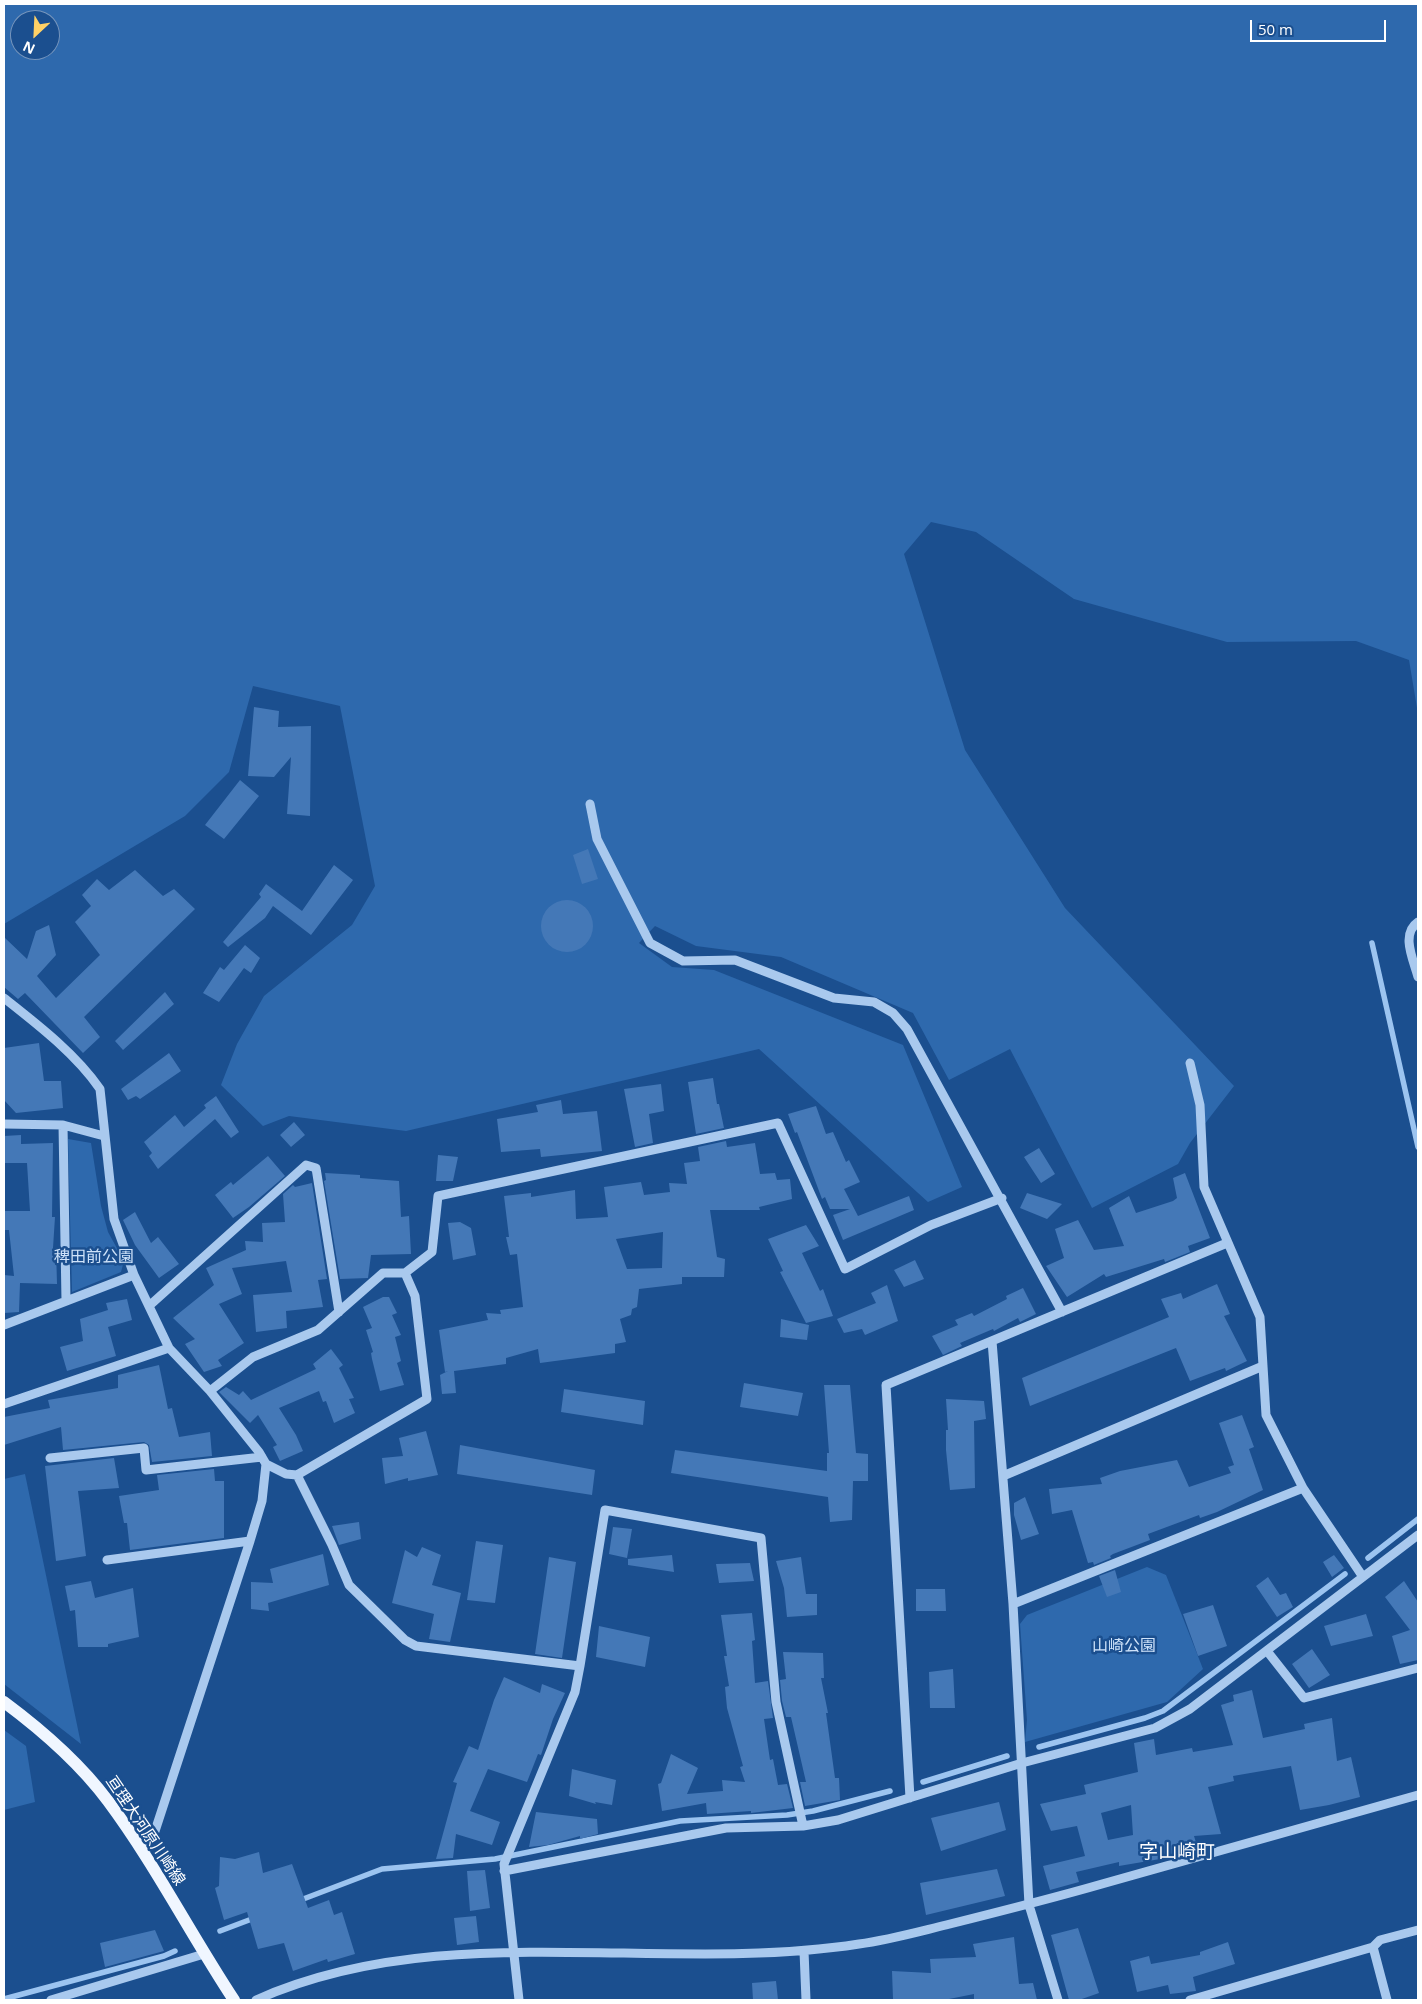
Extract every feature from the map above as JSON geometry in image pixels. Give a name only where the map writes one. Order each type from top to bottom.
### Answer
[{"type":"main road","name":"亘理大河原川崎線","points":[[4,1702],[43,1731],[78,1765],[108,1800],[144,1854],[234,2000]]},
{"type":"street","points":[[590,804],[597,839],[650,943],[683,961],[735,960],[834,998],[874,1002],[893,1013],[907,1029],[1002,1198],[1062,1312]]},
{"type":"street","points":[[1418,922],[1414,925],[1408,939],[1418,977]]},
{"type":"street","points":[[4,998],[31,1019],[89,1073],[100,1089],[114,1219],[134,1275],[169,1348],[210,1391],[264,1460],[286,1474],[297,1475],[427,1399],[415,1296],[405,1272]]},
{"type":"street","points":[[1190,1063],[1200,1105],[1204,1187],[1260,1317],[1266,1415],[1303,1488],[1363,1577]]},
{"type":"street","points":[[210,1391],[253,1357],[318,1330],[383,1273],[405,1272],[432,1252],[438,1196],[778,1123],[845,1269],[931,1224],[1002,1198]]},
{"type":"street","points":[[4,1124],[63,1125],[104,1136]]},
{"type":"street","points":[[63,1125],[66,1301]]},
{"type":"street","points":[[149,1306],[306,1165],[316,1168],[339,1312]]},
{"type":"street","points":[[910,1798],[886,1385],[1227,1243]]},
{"type":"street","points":[[4,1325],[134,1275]]},
{"type":"street","points":[[992,1341],[1013,1604],[1029,1905],[1058,2000]]},
{"type":"street","points":[[4,1404],[169,1348]]},
{"type":"street","points":[[1003,1476],[1263,1366]]},
{"type":"street","points":[[50,1458],[144,1448],[146,1470],[264,1460]]},
{"type":"street","points":[[144,1854],[155,1831],[250,1541],[262,1501],[264,1460]]},
{"type":"street","points":[[297,1475],[332,1545],[349,1585],[405,1640],[416,1646],[580,1666]]},
{"type":"street","points":[[1013,1604],[1303,1488]]},
{"type":"street","points":[[519,2000],[504,1868],[575,1692],[605,1510],[761,1538],[776,1702],[803,1823]]},
{"type":"street","points":[[504,1868],[726,1828],[838,1820],[1022,1763],[1155,1728],[1190,1710],[1418,1535]]},
{"type":"street","points":[[107,1560],[250,1541]]},
{"type":"street","points":[[1267,1651],[1304,1698],[1418,1668]]},
{"type":"street","points":[[256,2000],[284,1988],[362,1967],[424,1958],[514,1953],[755,1953],[804,1951],[860,1944],[1029,1905],[1418,1795]]},
{"type":"street","points":[[1190,2000],[1373,1947],[1380,1940],[1418,1930]]},
{"type":"street","points":[[1373,1947],[1387,2000]]},
{"type":"street","points":[[804,1951],[806,2000]]},
{"type":"street","points":[[51,2000],[204,1954]]},
{"type":"green space","points":[[4,4],[1418,4],[1418,714],[1409,660],[1356,641],[1227,642],[1074,599],[976,532],[931,522],[904,554],[965,750],[1065,908],[1234,1086],[1190,1143],[1178,1164],[1092,1208],[1010,1049],[949,1080],[913,1013],[781,957],[696,946],[655,926],[639,943],[672,967],[714,970],[903,1045],[962,1187],[928,1202],[759,1049],[406,1131],[289,1116],[263,1126],[221,1085],[237,1044],[264,996],[352,925],[375,886],[340,706],[253,686],[229,772],[185,816],[4,924]]},
{"type":"green space","name":"稗田前公園","points":[[68,1139],[91,1143],[101,1206],[108,1232],[124,1261],[121,1272],[72,1292]]},
{"type":"green space","points":[[25,1474],[81,1744],[4,1684],[4,1479]]},
{"type":"green space","name":"山崎公園","points":[[1147,1567],[1166,1575],[1203,1669],[1167,1702],[1025,1742],[1027,1720],[1020,1624],[1027,1615]]},
{"type":"green space","points":[[4,1730],[26,1746],[35,1802],[4,1810]]},
{"type":"building","points":[[254,707],[279,711],[278,727],[311,726],[310,816],[287,814],[291,757],[274,777],[248,776]]},
{"type":"building","points":[[240,780],[259,796],[224,839],[205,825]]},
{"type":"building","points":[[588,849],[598,879],[582,884],[573,855]]},
{"type":"building","points":[[334,865],[353,880],[311,935],[273,906],[265,918],[228,947],[223,942],[261,897],[259,894],[266,884],[302,911]]},
{"type":"building","points":[[135,870],[163,896],[174,889],[195,909],[84,1017],[100,1037],[83,1053],[25,993],[18,999],[4,987],[4,937],[27,959],[36,931],[49,925],[56,955],[37,976],[56,998],[100,955],[75,922],[91,906],[82,895],[97,879],[109,890]]},
{"type":"building","points":[[567,900],[577,902],[585,908],[591,916],[593,926],[591,936],[585,944],[577,950],[567,952],[557,950],[549,944],[543,936],[541,926],[543,916],[549,908],[557,902]]},
{"type":"building","points":[[245,945],[260,958],[251,973],[244,968],[219,1002],[203,993],[220,967],[224,970]]},
{"type":"building","points":[[165,992],[174,1004],[123,1050],[115,1041]]},
{"type":"building","points":[[39,1043],[44,1081],[61,1081],[63,1108],[16,1113],[4,1100],[4,1048]]},
{"type":"building","points":[[169,1053],[181,1071],[140,1099],[136,1096],[128,1100],[121,1089]]},
{"type":"building","points":[[713,1078],[717,1104],[719,1104],[724,1128],[696,1134],[688,1082]]},
{"type":"building","points":[[661,1084],[664,1111],[649,1114],[653,1143],[635,1147],[624,1089]]},
{"type":"building","points":[[216,1096],[239,1132],[231,1138],[215,1119],[158,1169],[149,1156],[152,1153],[144,1142],[175,1115],[184,1127],[206,1108],[204,1105]]},
{"type":"building","points":[[561,1100],[563,1114],[597,1111],[602,1151],[541,1157],[540,1149],[501,1152],[497,1119],[538,1112],[536,1105]]},
{"type":"building","points":[[816,1106],[826,1134],[833,1132],[846,1162],[849,1160],[860,1182],[844,1189],[858,1216],[909,1196],[914,1210],[843,1240],[833,1215],[850,1209],[830,1209],[825,1197],[822,1199],[797,1132],[795,1133],[788,1114]]},
{"type":"building","points":[[294,1122],[305,1135],[291,1147],[280,1135]]},
{"type":"building","points":[[21,1135],[21,1144],[53,1143],[52,1217],[55,1217],[53,1248],[56,1248],[57,1284],[20,1283],[19,1312],[4,1313],[4,1275],[14,1276],[9,1230],[4,1230],[4,1211],[30,1211],[27,1163],[4,1163],[4,1136]]},
{"type":"building","points":[[726,1141],[727,1147],[755,1143],[760,1174],[775,1173],[777,1180],[790,1179],[792,1199],[759,1207],[760,1210],[710,1210],[717,1257],[725,1259],[724,1277],[682,1277],[682,1284],[639,1289],[637,1307],[632,1309],[631,1315],[620,1319],[626,1342],[615,1344],[615,1353],[540,1363],[538,1349],[506,1358],[506,1364],[454,1371],[456,1393],[442,1394],[440,1375],[448,1371],[445,1372],[439,1330],[488,1320],[486,1313],[501,1314],[500,1310],[523,1307],[517,1254],[510,1255],[506,1237],[509,1237],[504,1196],[531,1193],[531,1197],[575,1190],[576,1219],[608,1217],[604,1187],[641,1182],[644,1195],[670,1192],[669,1183],[687,1184],[684,1163],[700,1161],[698,1147]],"holes":[[[663,1232],[662,1268],[627,1269],[616,1239]]]},
{"type":"building","points":[[1039,1148],[1055,1174],[1041,1183],[1024,1157]]},
{"type":"building","points":[[438,1155],[458,1157],[453,1181],[436,1181]]},
{"type":"building","points":[[268,1156],[285,1176],[233,1218],[215,1195],[231,1182],[233,1185]]},
{"type":"building","points":[[325,1173],[360,1175],[360,1178],[399,1181],[401,1217],[409,1216],[411,1254],[371,1255],[368,1278],[340,1279],[324,1181],[326,1180]]},
{"type":"building","points":[[1185,1173],[1210,1238],[1188,1246],[1190,1252],[1165,1262],[1164,1259],[1106,1277],[1104,1274],[1067,1297],[1046,1266],[1064,1258],[1055,1229],[1078,1220],[1094,1250],[1124,1246],[1109,1208],[1129,1196],[1136,1213],[1173,1201],[1177,1198],[1173,1178]]},
{"type":"building","points":[[312,1183],[327,1279],[318,1280],[323,1307],[286,1311],[287,1328],[256,1332],[253,1295],[292,1292],[286,1261],[232,1268],[242,1294],[219,1304],[244,1343],[218,1360],[222,1366],[204,1372],[185,1344],[195,1339],[173,1318],[214,1285],[206,1268],[246,1250],[245,1241],[263,1242],[262,1223],[285,1222],[283,1194],[293,1185],[295,1187]]},
{"type":"building","points":[[1027,1193],[1062,1204],[1047,1219],[1020,1208]]},
{"type":"building","points":[[135,1212],[151,1243],[158,1237],[179,1264],[159,1278],[135,1245],[123,1220]]},
{"type":"building","points":[[460,1222],[471,1228],[476,1255],[453,1260],[448,1223]]},
{"type":"building","points":[[806,1225],[819,1246],[802,1253],[820,1291],[823,1289],[833,1316],[806,1323],[780,1272],[783,1271],[768,1239]]},
{"type":"building","points":[[915,1260],[924,1279],[904,1287],[894,1270]]},
{"type":"building","points":[[1217,1284],[1230,1314],[1224,1316],[1247,1361],[1226,1371],[1225,1368],[1190,1381],[1176,1348],[1030,1406],[1022,1378],[1169,1317],[1161,1299],[1181,1293],[1183,1299]]},
{"type":"building","points":[[887,1285],[898,1321],[865,1335],[862,1329],[844,1333],[837,1319],[876,1303],[871,1293]]},
{"type":"building","points":[[1023,1288],[1036,1314],[1020,1322],[1018,1318],[994,1331],[993,1329],[960,1343],[962,1346],[943,1355],[932,1336],[958,1325],[955,1320],[972,1313],[974,1316],[1007,1299],[1006,1296]]},
{"type":"building","points":[[383,1297],[389,1297],[397,1313],[392,1315],[401,1335],[395,1337],[401,1361],[397,1363],[404,1385],[380,1391],[372,1359],[371,1353],[373,1352],[366,1330],[372,1328],[363,1307]]},
{"type":"building","points":[[127,1299],[132,1320],[108,1327],[116,1356],[67,1371],[60,1347],[83,1341],[80,1319],[108,1310],[106,1303]]},
{"type":"building","points":[[781,1319],[809,1325],[807,1340],[780,1337]]},
{"type":"building","points":[[331,1349],[343,1365],[339,1368],[354,1398],[349,1399],[355,1413],[334,1423],[326,1401],[323,1402],[319,1391],[279,1408],[296,1435],[303,1451],[280,1461],[273,1447],[277,1445],[258,1415],[250,1423],[219,1392],[226,1387],[239,1395],[243,1391],[251,1400],[316,1369],[313,1364]]},
{"type":"building","points":[[159,1365],[168,1409],[172,1408],[179,1437],[210,1432],[212,1456],[152,1462],[149,1445],[144,1442],[63,1450],[61,1427],[4,1445],[4,1417],[50,1408],[48,1400],[118,1388],[118,1375]]},
{"type":"building","points":[[744,1383],[803,1393],[798,1416],[740,1407]]},
{"type":"building","points":[[824,1385],[850,1385],[856,1453],[868,1454],[868,1481],[853,1481],[852,1520],[830,1522],[828,1497],[671,1473],[675,1450],[827,1471],[827,1453],[829,1453]]},
{"type":"building","points":[[564,1389],[645,1401],[643,1425],[561,1412]]},
{"type":"building","points":[[946,1399],[984,1401],[986,1419],[974,1421],[975,1488],[950,1490],[946,1450],[946,1430],[948,1430]]},
{"type":"building","points":[[1242,1415],[1254,1447],[1249,1449],[1263,1490],[1217,1512],[1200,1518],[1199,1515],[1148,1534],[1150,1540],[1113,1554],[1110,1556],[1111,1558],[1094,1565],[1093,1562],[1088,1563],[1072,1510],[1052,1514],[1049,1489],[1102,1484],[1100,1478],[1120,1471],[1177,1460],[1189,1487],[1231,1473],[1228,1467],[1234,1465],[1219,1423]]},
{"type":"building","points":[[426,1431],[438,1475],[408,1481],[408,1478],[385,1484],[382,1458],[403,1456],[399,1438]]},
{"type":"building","points":[[460,1445],[595,1470],[592,1495],[457,1474]]},
{"type":"building","points":[[114,1458],[119,1488],[78,1491],[86,1556],[56,1561],[45,1466]]},
{"type":"building","points":[[214,1469],[215,1481],[224,1481],[224,1538],[130,1550],[127,1523],[124,1523],[119,1496],[159,1490],[157,1475]]},
{"type":"building","points":[[1025,1497],[1039,1534],[1021,1540],[1014,1515],[1014,1503]]},
{"type":"building","points":[[359,1522],[361,1539],[339,1545],[332,1526]]},
{"type":"building","points":[[613,1527],[632,1529],[627,1558],[609,1554]]},
{"type":"building","points":[[476,1541],[503,1545],[495,1603],[467,1600]]},
{"type":"building","points":[[422,1547],[441,1555],[432,1585],[461,1593],[450,1642],[429,1639],[434,1614],[392,1603],[405,1550],[417,1557]]},
{"type":"building","points":[[323,1554],[329,1585],[268,1603],[269,1611],[251,1609],[251,1582],[273,1583],[270,1569]]},
{"type":"building","points":[[672,1555],[674,1572],[628,1565],[628,1559]]},
{"type":"building","points":[[1334,1555],[1344,1568],[1332,1577],[1323,1562]]},
{"type":"building","points":[[549,1557],[576,1562],[562,1658],[535,1654]]},
{"type":"building","points":[[801,1557],[806,1594],[817,1594],[817,1615],[787,1617],[784,1588],[776,1561]]},
{"type":"building","points":[[750,1563],[754,1581],[719,1583],[716,1564]]},
{"type":"building","points":[[1115,1570],[1121,1592],[1107,1597],[1099,1576]]},
{"type":"building","points":[[1268,1577],[1280,1595],[1286,1593],[1293,1607],[1277,1617],[1256,1586]]},
{"type":"building","points":[[91,1581],[95,1598],[133,1588],[139,1637],[108,1644],[108,1647],[78,1647],[75,1610],[70,1611],[65,1586]]},
{"type":"building","points":[[1404,1581],[1418,1602],[1418,1660],[1400,1664],[1392,1636],[1410,1630],[1385,1597]]},
{"type":"building","points":[[916,1589],[945,1589],[946,1611],[916,1611]]},
{"type":"building","points":[[1213,1605],[1227,1646],[1198,1656],[1183,1614]]},
{"type":"building","points":[[752,1613],[755,1640],[752,1641],[755,1683],[768,1681],[773,1718],[764,1719],[770,1760],[773,1759],[778,1785],[787,1784],[793,1808],[751,1813],[751,1811],[707,1814],[706,1803],[662,1811],[658,1784],[661,1783],[671,1754],[698,1768],[687,1794],[723,1791],[722,1780],[745,1782],[740,1767],[743,1766],[727,1708],[725,1687],[729,1686],[724,1656],[727,1656],[721,1615]]},
{"type":"building","points":[[1366,1614],[1373,1636],[1331,1646],[1324,1626]]},
{"type":"building","points":[[599,1626],[650,1637],[645,1667],[596,1657]]},
{"type":"building","points":[[1312,1649],[1330,1675],[1309,1688],[1292,1664]]},
{"type":"building","points":[[783,1652],[823,1653],[824,1678],[821,1678],[828,1713],[826,1713],[835,1778],[839,1778],[840,1800],[805,1806],[800,1782],[806,1782],[791,1717],[786,1717],[782,1701],[780,1680],[786,1679]]},
{"type":"building","points":[[953,1669],[955,1708],[930,1708],[929,1672]]},
{"type":"building","points":[[504,1677],[540,1693],[542,1684],[565,1693],[553,1719],[541,1755],[538,1754],[527,1782],[488,1769],[470,1811],[500,1822],[492,1845],[456,1834],[453,1858],[436,1859],[457,1783],[453,1782],[469,1746],[478,1750],[494,1700]]},
{"type":"building","points":[[1252,1690],[1263,1738],[1305,1729],[1304,1724],[1332,1718],[1337,1761],[1351,1757],[1360,1797],[1300,1810],[1291,1766],[1233,1776],[1234,1781],[1208,1787],[1221,1834],[1194,1836],[1198,1849],[1166,1858],[1119,1866],[1119,1862],[1076,1872],[1079,1882],[1050,1890],[1043,1866],[1085,1856],[1077,1826],[1051,1831],[1040,1804],[1086,1794],[1084,1785],[1138,1772],[1134,1743],[1154,1739],[1156,1755],[1192,1748],[1193,1752],[1233,1745],[1221,1705],[1234,1701],[1233,1695]],"holes":[[[1131,1805],[1133,1835],[1108,1840],[1101,1813]]]},
{"type":"building","points":[[572,1769],[616,1780],[612,1805],[595,1802],[596,1804],[569,1796]]},
{"type":"building","points":[[999,1802],[1006,1830],[941,1851],[931,1818]]},
{"type":"building","points":[[536,1812],[597,1819],[598,1834],[580,1839],[580,1836],[548,1845],[529,1847]]},
{"type":"building","points":[[259,1852],[263,1873],[292,1864],[308,1908],[329,1900],[334,1915],[342,1912],[355,1954],[328,1962],[327,1959],[293,1971],[284,1943],[258,1949],[247,1912],[224,1920],[215,1888],[219,1886],[220,1857],[235,1859]]},
{"type":"building","points":[[997,1869],[1005,1896],[926,1915],[920,1883]]},
{"type":"building","points":[[485,1870],[490,1908],[470,1911],[467,1871]]},
{"type":"building","points":[[476,1916],[479,1942],[457,1945],[454,1918]]},
{"type":"building","points":[[1078,1928],[1099,1993],[1079,2000],[1069,2000],[1051,1935]]},
{"type":"building","points":[[155,1930],[164,1951],[105,1967],[100,1943]]},
{"type":"building","points":[[1014,1937],[1019,1984],[1033,1983],[1037,2000],[974,2000],[974,1994],[944,2000],[893,1999],[892,1971],[931,1973],[930,1959],[976,1957],[973,1944]]},
{"type":"building","points":[[1228,1942],[1235,1964],[1193,1977],[1196,1991],[1170,1994],[1168,1985],[1137,1992],[1130,1961],[1149,1956],[1151,1964],[1200,1955],[1200,1952]]},
{"type":"building","points":[[776,1981],[778,2000],[753,2000],[752,1983]]},
{"type":"waterway","points":[[1372,943],[1418,1147]]},
{"type":"waterway","points":[[1368,1558],[1418,1519]]},
{"type":"waterway","points":[[1039,1747],[1145,1718],[1163,1711],[1345,1574]]},
{"type":"waterway","points":[[923,1782],[1007,1756]]},
{"type":"waterway","points":[[298,1901],[382,1869],[495,1859],[680,1821],[787,1815],[813,1811],[890,1791]]},
{"type":"waterway","points":[[220,1931],[257,1917]]},
{"type":"waterway","points":[[4,1999],[164,1956],[175,1951]]},
{"type":"district","name":"字山崎町","points":[[1177,1853]]}]
